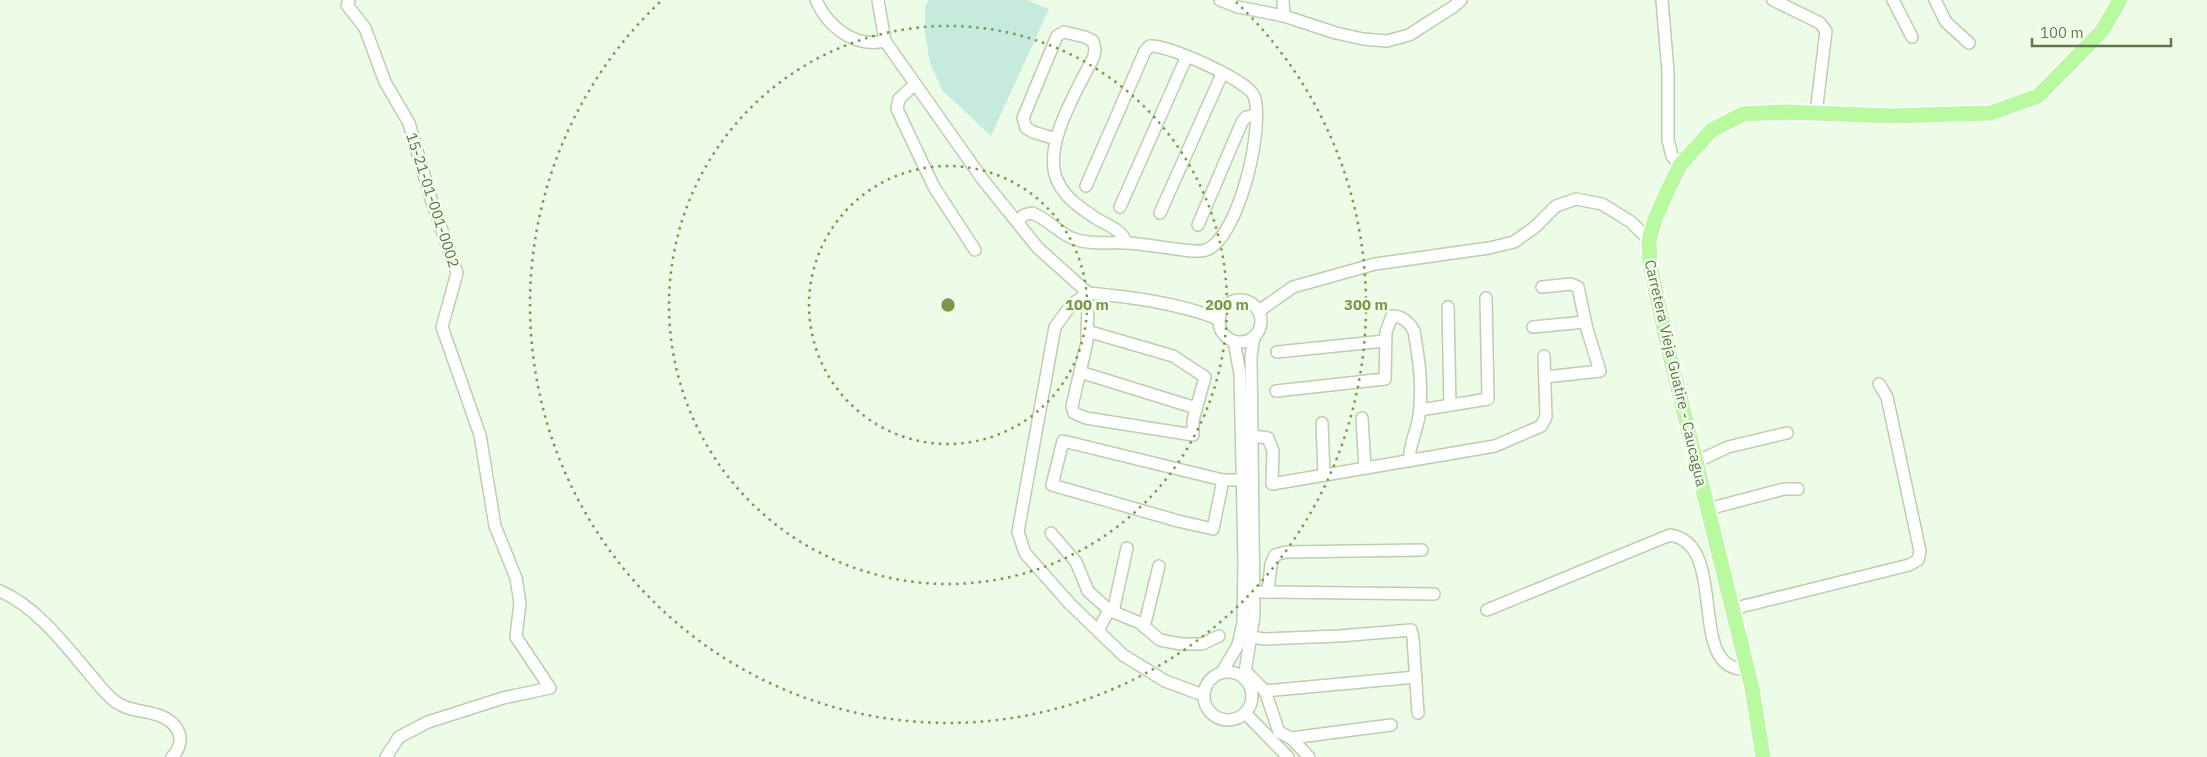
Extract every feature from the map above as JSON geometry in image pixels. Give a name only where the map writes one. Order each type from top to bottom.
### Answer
[{"type":"main road","name":"Carretera Vieja Guatire - Caucagua","points":[[1763,757],[1747,669],[1650,265],[1649,240],[1655,219],[1680,166],[1712,130],[1743,114],[1816,113],[1891,116],[1991,113],[2038,96],[2102,30],[2120,0]]},
{"type":"street","name":"15-21-01-001-0002","points":[[349,0],[347,5],[365,28],[385,82],[409,123],[431,199],[457,273],[442,327],[480,434],[496,526],[516,578],[520,603],[516,637],[550,688],[503,698],[428,722],[399,737],[386,757]]},
{"type":"street","points":[[816,0],[822,14],[840,33],[867,42],[885,41]]},
{"type":"street","points":[[878,0],[885,41],[915,84],[983,180],[1038,248],[1085,295],[1088,303],[1087,342],[1072,406],[1074,413],[1086,418],[1193,435],[1196,408],[1205,377],[1173,356],[1088,331]]},
{"type":"street","points":[[1220,0],[1238,7],[1284,16],[1336,33],[1363,39],[1387,41],[1409,35],[1461,0]]},
{"type":"street","points":[[1283,0],[1284,16]]},
{"type":"street","points":[[1662,0],[1668,72],[1668,140],[1672,156],[1680,166]]},
{"type":"street","points":[[1773,0],[1820,23],[1826,31],[1816,113]]},
{"type":"street","points":[[1893,0],[1912,37]]},
{"type":"street","points":[[1935,0],[1946,22],[1969,43]]},
{"type":"street","points":[[1056,139],[1026,128],[1023,118],[1057,36],[1064,32],[1093,41],[1095,53],[1066,113],[1056,139],[1054,164],[1058,182],[1078,206],[1120,233],[1126,243]]},
{"type":"street","points":[[1017,222],[1024,215],[1032,213],[1074,239],[1197,251],[1207,250],[1217,243],[1231,223],[1243,194],[1254,139],[1255,100],[1252,92],[1245,86],[1187,56],[1160,46],[1150,46],[1146,49],[1086,186]]},
{"type":"street","points":[[1120,207],[1187,56]]},
{"type":"street","points":[[1160,213],[1222,74]]},
{"type":"street","points":[[915,84],[899,99],[897,109],[934,186],[974,250]]},
{"type":"street","points":[[1198,225],[1242,122],[1246,117],[1255,114]]},
{"type":"street","points":[[1259,311],[1294,287],[1375,264],[1489,248],[1514,242],[1535,227],[1556,206],[1576,199],[1602,204],[1631,222],[1649,240]]},
{"type":"street","points":[[1542,287],[1571,284],[1578,286],[1585,322],[1600,371],[1545,377]]},
{"type":"street","points":[[1204,695],[1165,681],[1123,655],[1070,604],[1025,552],[1018,532],[1055,327],[1071,305],[1085,295],[1117,296],[1192,309],[1219,319]]},
{"type":"street","points":[[1420,410],[1488,399],[1486,298]]},
{"type":"street","points":[[1234,341],[1240,374],[1243,623],[1238,645],[1222,672],[1209,680],[1204,695],[1208,710],[1222,720],[1238,718],[1245,713],[1252,699],[1252,691],[1244,674],[1254,616],[1251,356],[1254,337],[1261,325],[1259,311],[1249,302],[1236,300],[1224,307],[1219,319],[1222,333],[1234,341],[1248,341],[1254,337]]},
{"type":"street","points":[[1448,307],[1450,405]]},
{"type":"street","points":[[1276,391],[1385,379],[1386,332],[1392,316],[1400,316],[1410,324],[1414,331],[1422,386],[1420,410],[1409,461]]},
{"type":"street","points":[[1533,327],[1585,322]]},
{"type":"street","points":[[1278,352],[1385,341]]},
{"type":"street","points":[[1252,436],[1268,438],[1272,451],[1272,484],[1495,446],[1541,426],[1546,417],[1544,356]]},
{"type":"street","points":[[1080,372],[1196,408]]},
{"type":"street","points":[[1732,609],[1910,565],[1918,560],[1920,551],[1887,397],[1879,384]]},
{"type":"street","points":[[1362,418],[1365,468]]},
{"type":"street","points":[[1322,423],[1324,475]]},
{"type":"street","points":[[1696,462],[1728,447],[1787,433]]},
{"type":"street","points":[[1223,480],[1213,530],[1178,522],[1052,485],[1063,441],[1223,480],[1242,480]]},
{"type":"street","points":[[1708,509],[1784,489],[1798,489]]},
{"type":"street","points":[[1051,533],[1076,562],[1088,592],[1111,611],[1144,627],[1160,640],[1181,644],[1202,644],[1218,636]]},
{"type":"street","points":[[1487,610],[1670,535],[1680,537],[1695,550],[1700,565],[1714,643],[1719,657],[1727,666],[1739,670],[1747,669]]},
{"type":"street","points":[[1098,631],[1111,611],[1127,548]]},
{"type":"street","points":[[1268,592],[1270,570],[1275,555],[1286,552],[1422,550]]},
{"type":"street","points":[[1144,627],[1159,566]]},
{"type":"street","points":[[0,591],[13,597],[64,643],[115,702],[134,711],[161,716],[173,724],[179,732],[180,741],[178,749],[172,757]]},
{"type":"street","points":[[1254,592],[1434,594]]},
{"type":"street","points":[[1251,637],[1264,639],[1339,636],[1411,630],[1418,713]]},
{"type":"street","points":[[1222,672],[1244,674],[1265,691],[1279,732],[1291,738],[1309,757]]},
{"type":"street","points":[[1265,691],[1416,677]]},
{"type":"street","points":[[1245,713],[1288,757]]},
{"type":"street","points":[[1291,738],[1391,724]]},
{"type":"shaded area","points":[[929,0],[1027,0],[1049,9],[991,136],[942,90],[930,63],[925,33],[925,7]]}]
